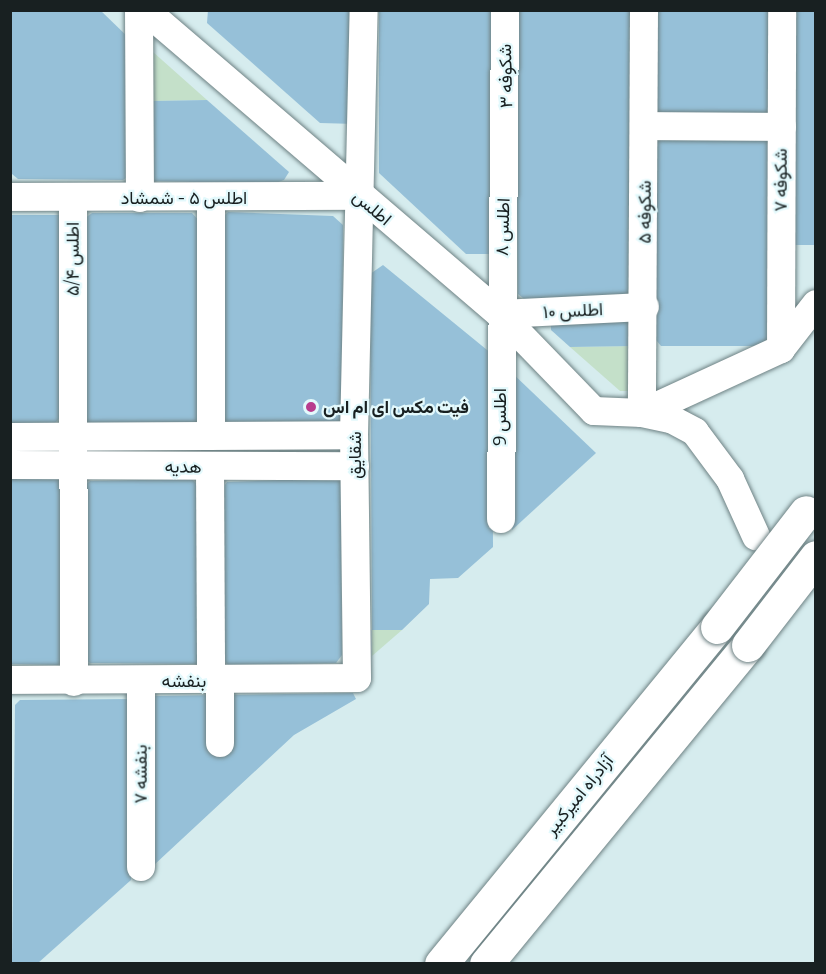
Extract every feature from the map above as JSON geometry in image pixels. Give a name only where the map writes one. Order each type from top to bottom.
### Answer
[{"type":"highway","name":"آزادراه امیرکبیر","points":[[441,963],[717,627],[811,506]]},
{"type":"highway","name":"آزادراه امیرکبیر","points":[[486,963],[748,645],[816,557]]},
{"type":"street","points":[[139,10],[140,198]]},
{"type":"street","name":"اطلس","points":[[145,10],[358,196],[500,314],[594,411],[642,413]]},
{"type":"street","name":"شقایق","points":[[357,678],[354,435],[364,10]]},
{"type":"street","name":"شکوفه ۳","points":[[505,10],[507,141]]},
{"type":"street","name":"شکوفه ۵","points":[[642,413],[645,307],[644,10]]},
{"type":"street","name":"شکوفه ۷","points":[[781,349],[782,10]]},
{"type":"street","points":[[644,126],[782,127]]},
{"type":"street","name":"اطلس ۸","points":[[500,314],[507,141]]},
{"type":"street","name":"اطلس ۵ - شمشاد","points":[[10,197],[358,196]]},
{"type":"street","name":"اطلس ۵/۴","points":[[73,197],[74,682]]},
{"type":"street","points":[[211,198],[211,436]]},
{"type":"street","points":[[642,413],[781,349],[816,304]]},
{"type":"street","name":"اطلس ۱۰","points":[[500,314],[645,307]]},
{"type":"street","name":"اطلس 9","points":[[500,314],[501,519]]},
{"type":"street","points":[[642,413],[671,420],[695,432],[730,479],[756,536]]},
{"type":"street","name":"هدیه","points":[[10,437],[354,435]]},
{"type":"street","name":"هدیه","points":[[10,465],[355,466]]},
{"type":"street","points":[[210,467],[211,574],[220,743]]},
{"type":"street","name":"بنفشه","points":[[10,680],[74,682],[357,678]]},
{"type":"street","name":"بنفشه ۷","points":[[141,681],[141,867]]},
{"type":"green space","points":[[153,52],[207,100],[152,101]]},
{"type":"green space","points":[[635,346],[636,391],[620,391],[570,347]]},
{"type":"green space","points":[[372,630],[402,630],[372,656]]},
{"type":"building","points":[[12,10],[100,10],[129,38],[132,174],[123,180],[18,179],[12,174]]},
{"type":"building","points":[[208,10],[357,10],[356,124],[320,123],[207,23]]},
{"type":"building","points":[[379,10],[497,10],[496,254],[466,254],[379,173]]},
{"type":"building","points":[[515,10],[635,10],[637,291],[627,300],[524,299],[518,294]]},
{"type":"building","points":[[654,10],[772,10],[773,112],[766,117],[661,115],[655,108]]},
{"type":"building","points":[[793,10],[816,10],[816,245],[793,245]]},
{"type":"building","points":[[207,100],[289,172],[284,180],[273,184],[154,181],[150,173],[152,101]]},
{"type":"building","points":[[661,137],[768,140],[767,346],[661,346],[656,340],[656,144]]},
{"type":"building","points":[[228,212],[333,216],[343,225],[342,417],[338,422],[227,425],[222,416],[222,218]]},
{"type":"building","points":[[92,213],[192,213],[202,224],[201,419],[194,426],[89,424],[82,417],[81,221]]},
{"type":"building","points":[[10,215],[63,215],[62,416],[54,424],[10,424]]},
{"type":"building","points":[[383,265],[492,354],[493,547],[458,578],[430,579],[429,604],[402,630],[372,630],[370,274]]},
{"type":"building","points":[[635,317],[635,346],[570,347],[551,330],[551,320]]},
{"type":"building","points":[[509,370],[596,453],[512,530]]},
{"type":"building","points":[[10,478],[63,478],[64,660],[58,665],[10,664]]},
{"type":"building","points":[[336,478],[341,481],[342,655],[336,663],[228,665],[222,657],[222,489],[227,482]]},
{"type":"building","points":[[192,479],[201,489],[199,664],[90,663],[85,659],[83,487],[90,481]]},
{"type":"building","points":[[353,693],[356,699],[294,735],[154,865],[155,696]]},
{"type":"building","points":[[132,699],[131,880],[38,963],[12,963],[15,705],[20,700]]},
{"type":"place","name":"فیت مکس ای ام اس","points":[[311,407]]}]
